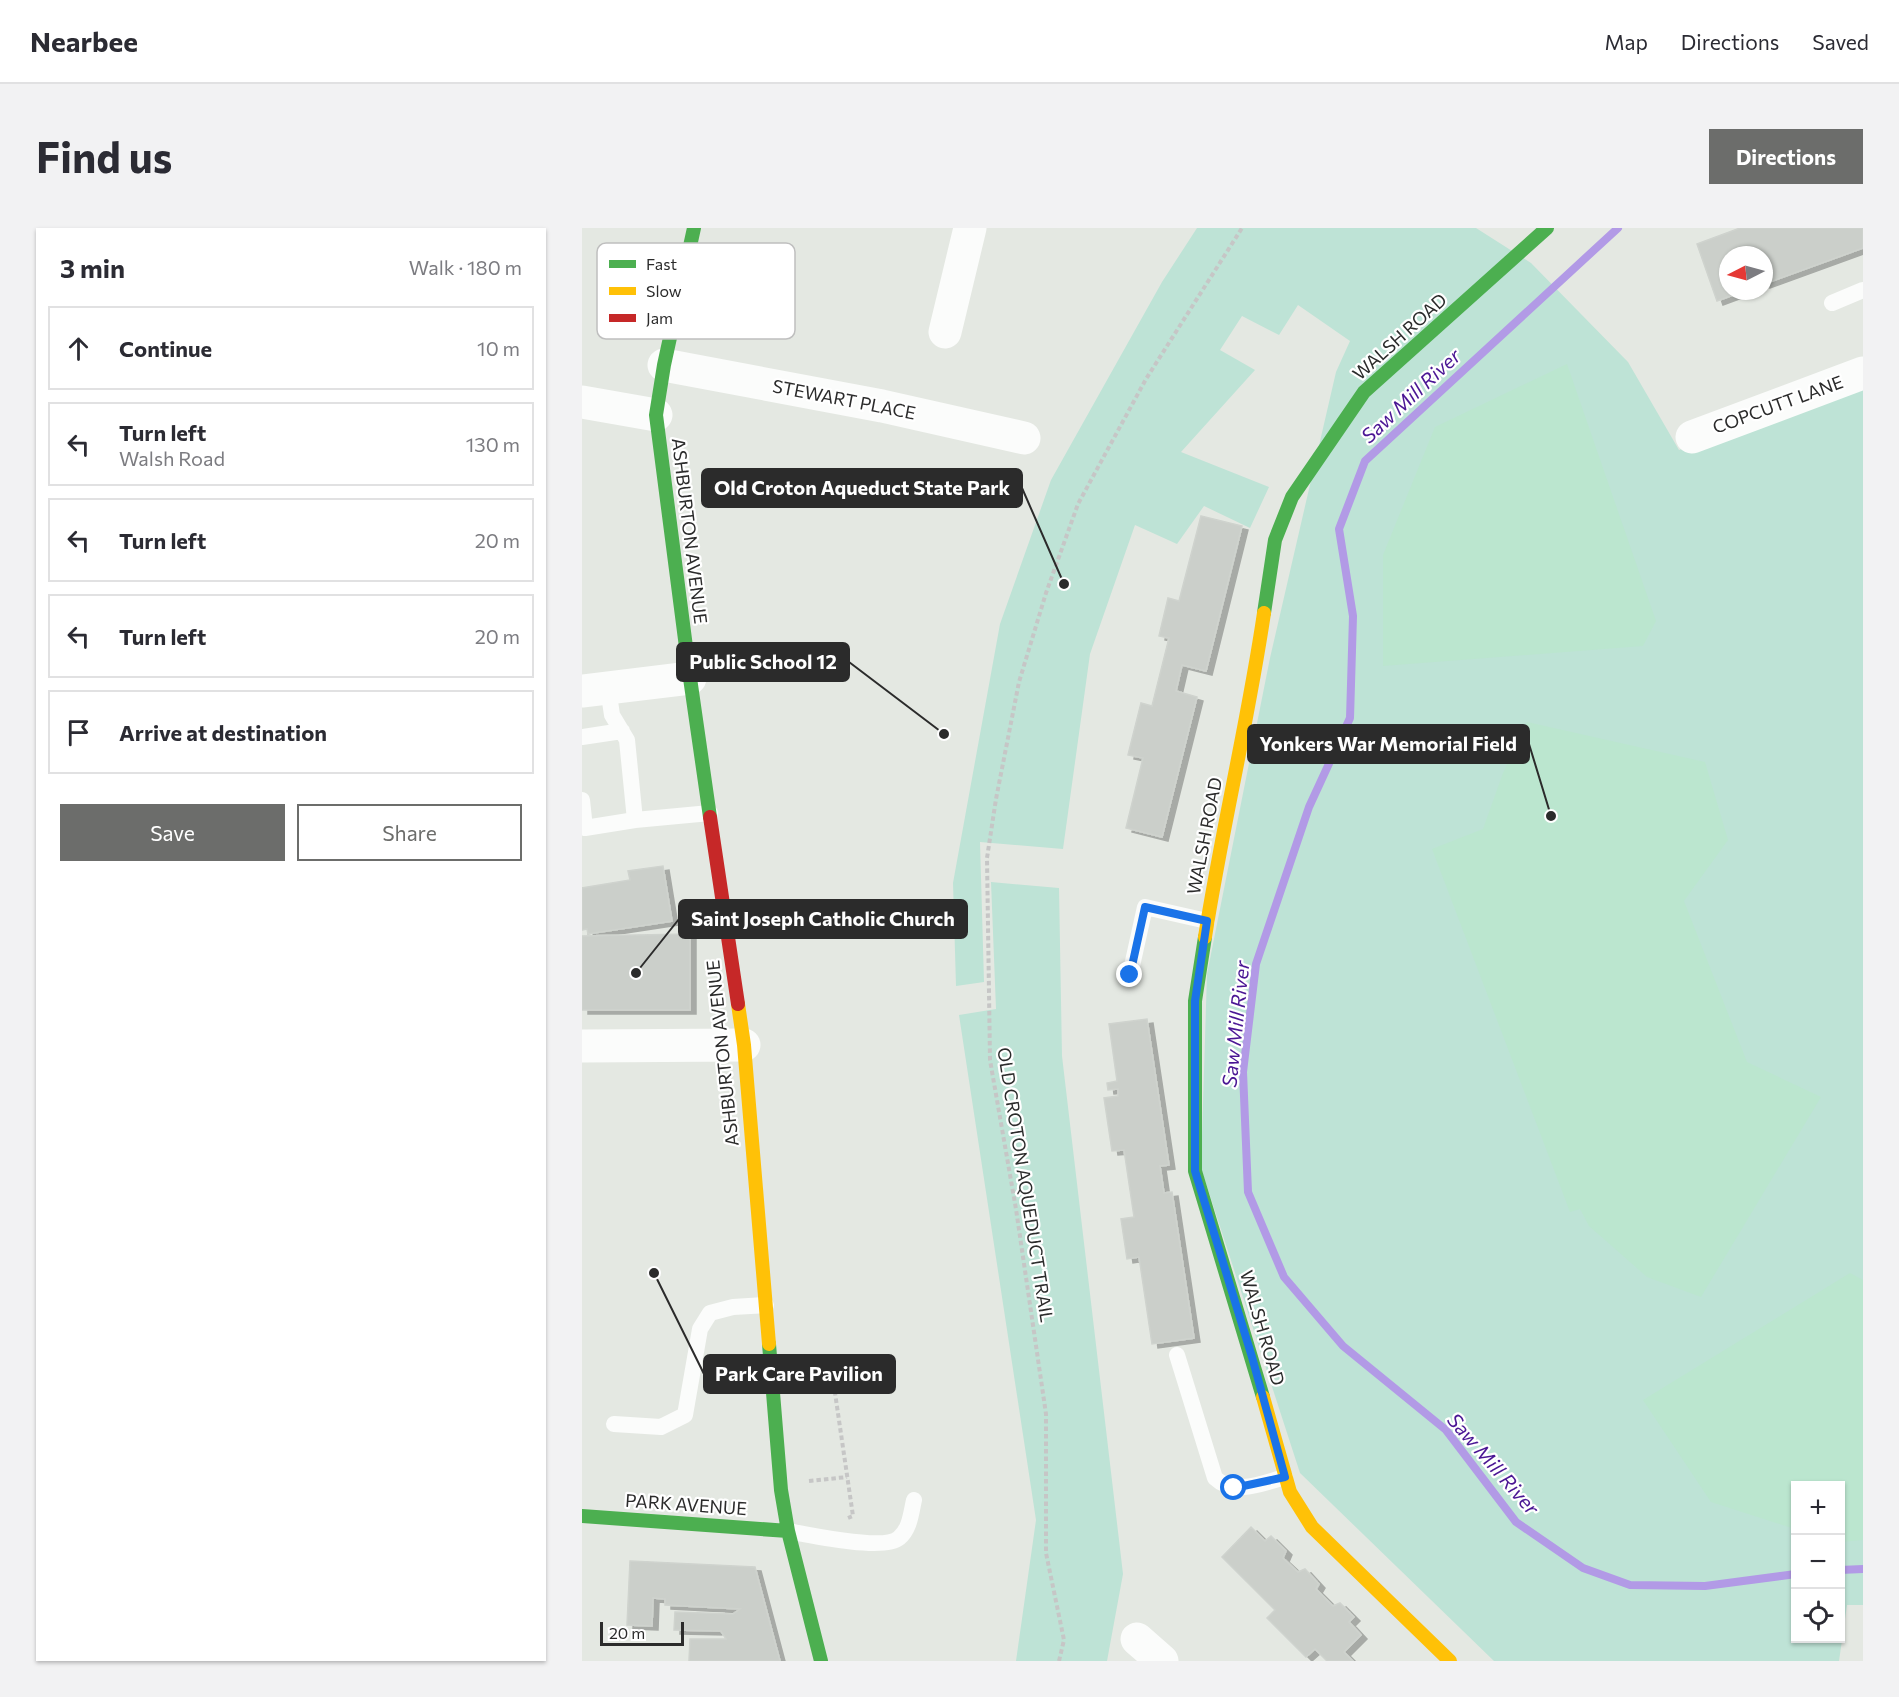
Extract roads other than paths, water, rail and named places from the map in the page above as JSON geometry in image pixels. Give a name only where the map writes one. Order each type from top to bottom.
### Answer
[{"type":"street","name":"ASHBURTON AVENUE","points":[[691,243],[694,228]]},
{"type":"street","points":[[945,332],[970,228]]},
{"type":"street","name":"WALSH ROAD","points":[[1450,1661],[1312,1527],[1290,1492],[1252,1357],[1195,1171],[1195,1001],[1207,921],[1256,666],[1275,540],[1292,497],[1364,392],[1547,228]]},
{"type":"street","name":"ASHBURTON AVENUE","points":[[670,339],[656,415],[690,678],[744,1045],[781,1490],[788,1531],[821,1661]]},
{"type":"street","name":"STEWART PLACE","points":[[664,365],[882,406],[1024,438]]},
{"type":"street","name":"COPCUTT LANE","points":[[1692,437],[1863,373]]},
{"type":"street","points":[[582,402],[656,415]]},
{"type":"street","points":[[595,689],[690,678]]},
{"type":"street","points":[[582,1046],[744,1045]]},
{"type":"street","name":"PARK AVENUE","points":[[582,1516],[788,1531]]},
{"type":"street","points":[[1137,1639],[1162,1661]]},
{"type":"lane","points":[[1832,303],[1863,290]]},
{"type":"lane","points":[[595,689],[627,740],[635,820]]},
{"type":"lane","points":[[582,737],[622,731]]},
{"type":"lane","points":[[582,800],[585,828],[635,820],[710,813]]},
{"type":"lane","points":[[1130,975],[1145,907],[1207,921]]},
{"type":"lane","points":[[614,1424],[661,1427],[685,1415],[700,1329],[710,1313],[733,1306],[766,1305]]},
{"type":"lane","points":[[1177,1355],[1215,1478],[1222,1485],[1234,1488],[1285,1477]]},
{"type":"lane","points":[[788,1531],[852,1541],[886,1543],[898,1540],[907,1529],[914,1500]]},
{"type":"waterway","name":"Saw Mill River","points":[[1618,228],[1365,461],[1339,529],[1353,616],[1350,718],[1309,807],[1256,964],[1243,1072],[1248,1192],[1284,1277],[1343,1346],[1446,1430],[1516,1522],[1583,1568],[1630,1585],[1705,1586],[1791,1575]]},
{"type":"waterway","name":"Saw Mill River","points":[[1845,1570],[1863,1569]]},
{"type":"place","name":"Old Croton Aqueduct State Park","points":[[1064,584]]},
{"type":"place","name":"Public School 12","points":[[944,734]]},
{"type":"place","name":"Yonkers War Memorial Field","points":[[1551,816]]},
{"type":"place","name":"Saint Joseph Catholic Church","points":[[636,973]]},
{"type":"place","name":"Park Care Pavilion","points":[[654,1273]]}]
